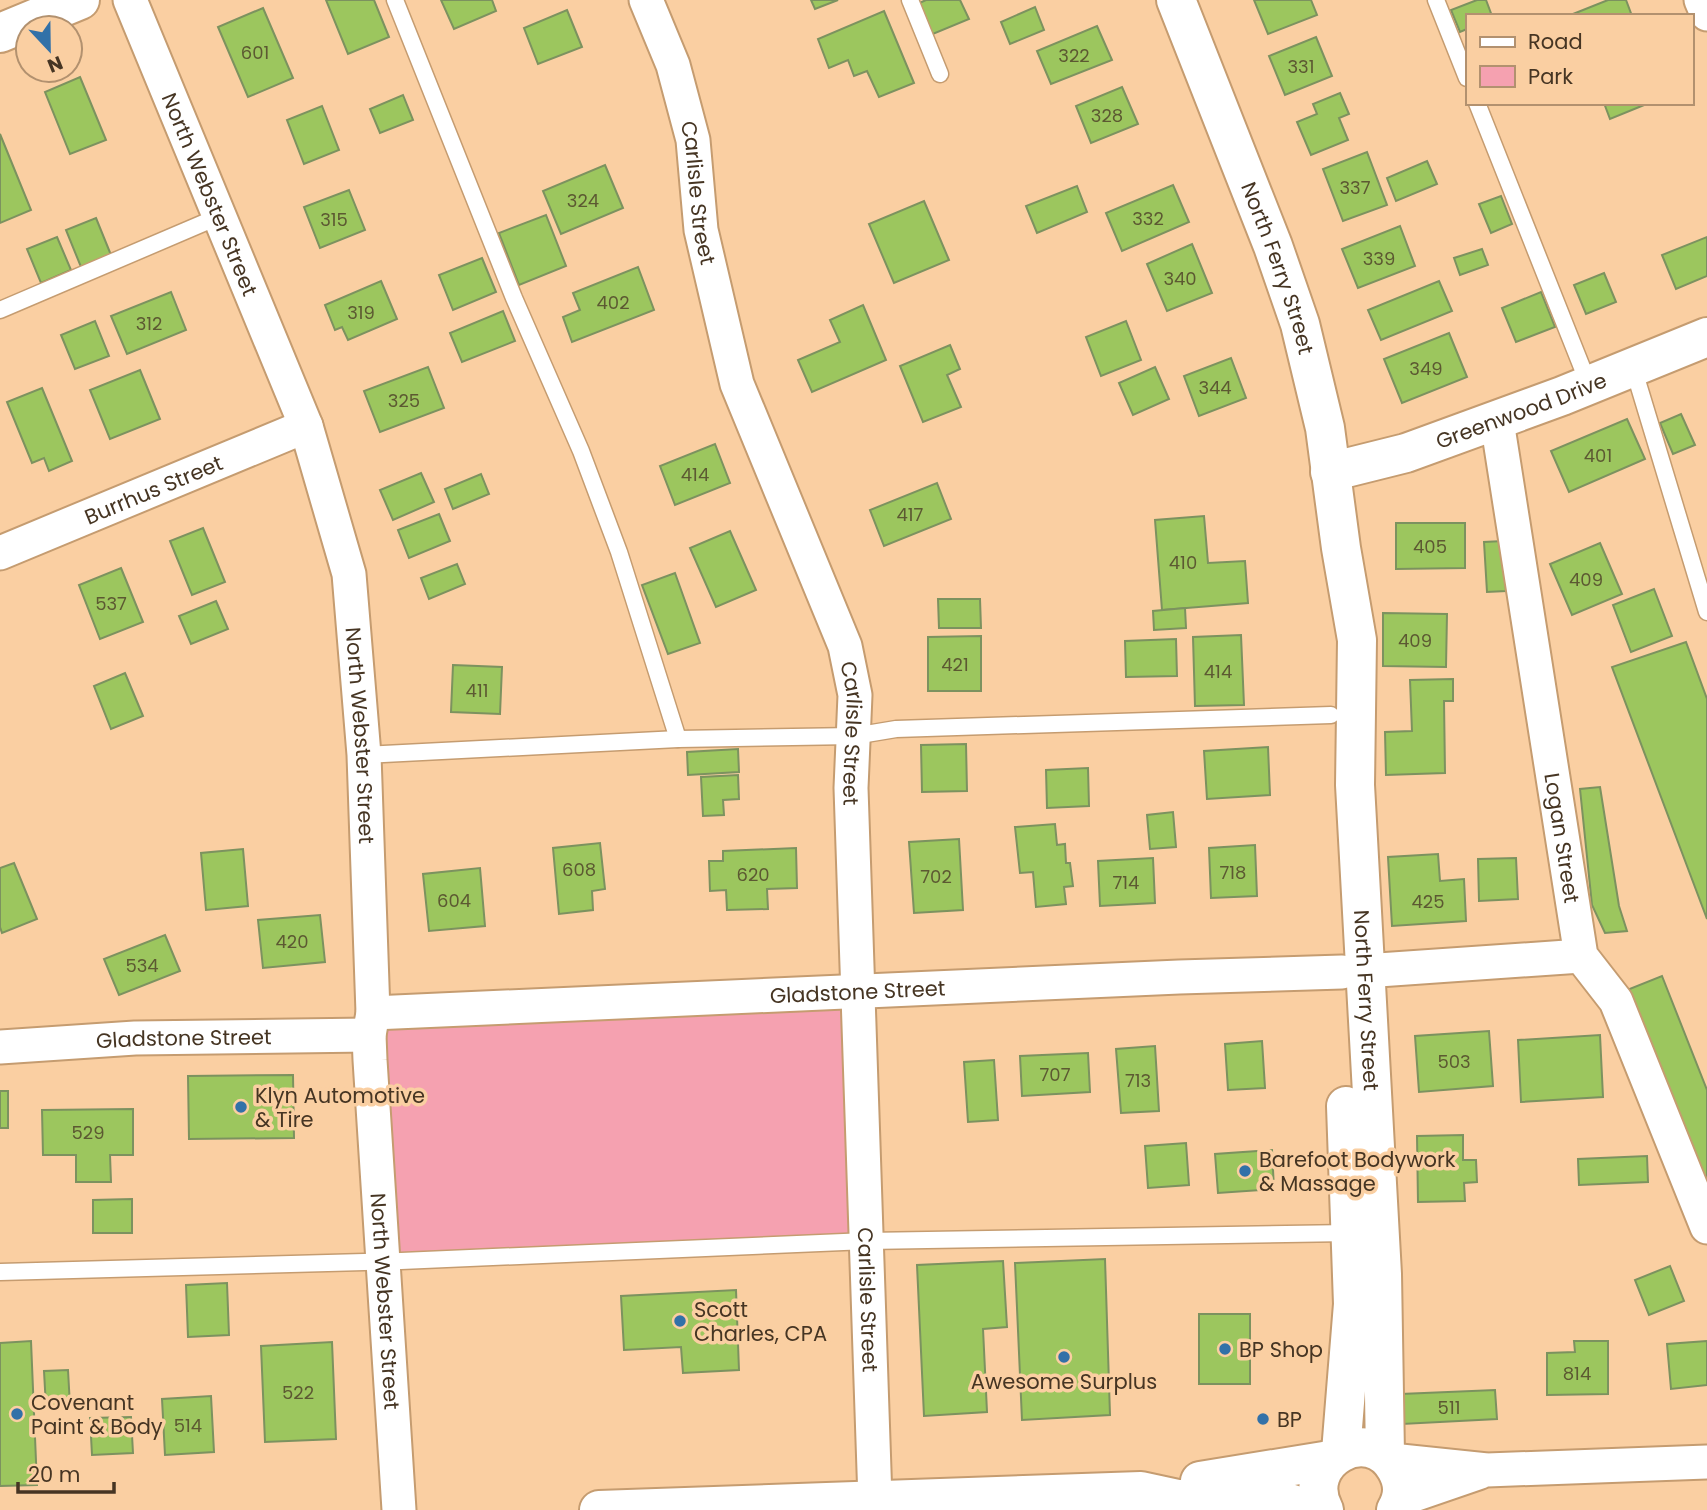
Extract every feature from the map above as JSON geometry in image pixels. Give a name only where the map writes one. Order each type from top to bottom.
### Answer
[{"type":"street","points":[[0,33],[80,0]]},
{"type":"street","name":"North Webster Street","points":[[130,0],[306,426],[349,574],[363,755],[371,1024],[399,1510]]},
{"type":"street","name":"Carlisle Street","points":[[646,0],[673,65],[693,140],[701,230],[737,384],[845,646],[855,695],[851,788],[874,1500]]},
{"type":"street","name":"North Ferry Street","points":[[1176,0],[1273,246],[1300,324],[1325,428],[1357,640],[1350,1234],[1353,1304],[1335,1456],[1323,1469],[1319,1481],[1318,1493],[1324,1510]]},
{"type":"street","points":[[1701,0],[1707,14]]},
{"type":"street","name":"Greenwood Drive","points":[[1330,472],[1406,453],[1497,421],[1707,337]]},
{"type":"street","name":"Logan Street","points":[[1497,421],[1581,956],[1616,1001],[1706,1222]]},
{"type":"street","name":"Burrhus Street","points":[[0,553],[306,426]]},
{"type":"street","name":"North Ferry Street","points":[[1341,548],[1331,611],[1331,715],[1382,1274],[1388,1457],[1402,1478],[1399,1505]]},
{"type":"street","name":"Gladstone Street","points":[[0,1047],[858,991],[1179,976],[1353,972],[1581,956]]},
{"type":"street","points":[[1158,1494],[1209,1479],[1335,1456],[1355,1447],[1371,1448],[1388,1457],[1487,1470],[1707,1462]]},
{"type":"street","points":[[1399,1505],[1487,1470]]},
{"type":"street","points":[[599,1510],[1141,1491],[1178,1499],[1277,1499],[1311,1510]]},
{"type":"lane","points":[[395,0],[514,298],[581,451],[618,552],[678,739]]},
{"type":"lane","points":[[910,0],[940,74]]},
{"type":"lane","points":[[1436,0],[1466,75]]},
{"type":"lane","points":[[1478,105],[1589,385]]},
{"type":"lane","points":[[0,310],[220,216]]},
{"type":"lane","points":[[1633,367],[1707,612]]},
{"type":"lane","points":[[363,755],[678,739],[854,736],[896,729],[1331,715]]},
{"type":"lane","points":[[0,1272],[415,1261],[867,1241],[1350,1234]]},
{"type":"green space","points":[[858,991],[867,1241],[383,1260],[373,1013]]},
{"type":"building","points":[[326,0],[374,0],[389,37],[348,54]]},
{"type":"building","points":[[441,0],[492,0],[496,11],[454,29]]},
{"type":"building","points":[[811,0],[838,0],[815,9]]},
{"type":"building","points":[[926,0],[960,0],[969,19],[928,36],[915,5]]},
{"type":"building","points":[[1254,0],[1311,0],[1317,15],[1268,34]]},
{"type":"building","points":[[1477,0],[1486,0],[1491,14],[1466,14],[1466,29],[1460,32],[1451,10]]},
{"type":"building","points":[[1608,0],[1626,0],[1631,14],[1573,14]]},
{"type":"building","points":[[1035,7],[1044,30],[1010,44],[1001,22]]},
{"type":"building","points":[[263,8],[293,78],[248,97],[218,27]]},
{"type":"building","points":[[567,10],[582,47],[538,64],[524,28]]},
{"type":"building","points":[[884,11],[914,83],[879,97],[867,71],[854,76],[848,60],[829,68],[818,39]]},
{"type":"building","points":[[1097,26],[1112,60],[1051,84],[1037,51]]},
{"type":"building","points":[[1316,37],[1332,76],[1285,95],[1269,56]]},
{"type":"building","points":[[64,84],[83,84],[106,140],[70,154],[45,92]]},
{"type":"building","points":[[1122,87],[1138,124],[1091,143],[1076,106]]},
{"type":"building","points":[[1340,93],[1349,114],[1339,118],[1348,140],[1311,155],[1297,122],[1317,114],[1313,104]]},
{"type":"building","points":[[403,95],[413,120],[380,133],[370,109]]},
{"type":"building","points":[[1605,105],[1644,105],[1610,119]]},
{"type":"building","points":[[322,106],[339,150],[304,164],[287,120]]},
{"type":"building","points":[[0,134],[31,210],[0,223]]},
{"type":"building","points":[[1367,152],[1387,205],[1343,221],[1323,169]]},
{"type":"building","points":[[1427,161],[1437,184],[1396,201],[1387,178]]},
{"type":"building","points":[[605,165],[623,208],[561,234],[543,191]]},
{"type":"building","points":[[1173,185],[1189,222],[1122,251],[1106,213]]},
{"type":"building","points":[[1077,186],[1087,212],[1037,233],[1026,206]]},
{"type":"building","points":[[349,190],[365,230],[320,248],[304,207]]},
{"type":"building","points":[[1501,196],[1512,224],[1491,233],[1479,204]]},
{"type":"building","points":[[924,201],[949,260],[894,283],[869,224]]},
{"type":"building","points":[[546,215],[566,266],[519,285],[499,233]]},
{"type":"building","points":[[96,218],[111,255],[81,267],[66,230]]},
{"type":"building","points":[[1400,226],[1415,266],[1358,288],[1342,249]]},
{"type":"building","points":[[57,237],[71,270],[41,283],[27,249]]},
{"type":"building","points":[[1707,237],[1707,276],[1676,289],[1662,255]]},
{"type":"building","points":[[1192,244],[1212,293],[1167,311],[1147,264]]},
{"type":"building","points":[[1482,249],[1488,265],[1460,275],[1454,258]]},
{"type":"building","points":[[482,258],[496,292],[453,310],[439,275]]},
{"type":"building","points":[[638,267],[654,310],[572,342],[563,317],[580,310],[573,293]]},
{"type":"building","points":[[1604,273],[1616,302],[1586,314],[1574,285]]},
{"type":"building","points":[[381,281],[397,319],[348,340],[342,327],[335,330],[325,305]]},
{"type":"building","points":[[1439,281],[1452,311],[1381,340],[1368,310]]},
{"type":"building","points":[[171,292],[186,330],[127,354],[111,316]]},
{"type":"building","points":[[1541,292],[1555,327],[1516,342],[1502,308]]},
{"type":"building","points":[[863,305],[886,360],[812,392],[798,360],[840,342],[830,320]]},
{"type":"building","points":[[503,311],[515,341],[462,362],[450,333]]},
{"type":"building","points":[[95,321],[109,356],[75,369],[61,335]]},
{"type":"building","points":[[1126,321],[1141,360],[1101,376],[1086,337]]},
{"type":"building","points":[[1449,333],[1467,377],[1402,403],[1384,359]]},
{"type":"building","points":[[950,345],[960,369],[947,375],[961,407],[923,422],[900,366]]},
{"type":"building","points":[[1231,358],[1246,398],[1199,416],[1184,376]]},
{"type":"building","points":[[428,367],[444,408],[380,432],[364,391]]},
{"type":"building","points":[[1155,367],[1169,399],[1133,415],[1119,383]]},
{"type":"building","points":[[140,370],[160,419],[110,439],[90,390]]},
{"type":"building","points":[[42,388],[72,461],[49,471],[44,458],[32,463],[7,402]]},
{"type":"building","points":[[1681,414],[1695,445],[1673,454],[1660,423]]},
{"type":"building","points":[[1627,419],[1645,459],[1569,492],[1551,451]]},
{"type":"building","points":[[715,444],[730,483],[675,505],[660,466]]},
{"type":"building","points":[[421,473],[434,502],[393,520],[380,490]]},
{"type":"building","points":[[481,474],[489,494],[453,509],[445,489]]},
{"type":"building","points":[[937,483],[951,519],[884,546],[870,510]]},
{"type":"building","points":[[439,514],[450,541],[409,558],[398,530]]},
{"type":"building","points":[[1204,516],[1208,563],[1245,561],[1248,603],[1162,610],[1155,520]]},
{"type":"building","points":[[1396,523],[1465,523],[1465,568],[1396,569]]},
{"type":"building","points":[[203,528],[225,582],[192,595],[170,541]]},
{"type":"building","points":[[730,531],[756,590],[716,607],[690,548]]},
{"type":"building","points":[[1503,541],[1506,591],[1487,592],[1484,542]]},
{"type":"building","points":[[1600,543],[1622,594],[1572,615],[1550,564]]},
{"type":"building","points":[[457,564],[465,584],[429,599],[421,578]]},
{"type":"building","points":[[121,568],[143,622],[100,639],[79,585]]},
{"type":"building","points":[[675,573],[700,643],[668,654],[642,585]]},
{"type":"building","points":[[1654,589],[1672,636],[1631,652],[1613,605]]},
{"type":"building","points":[[938,599],[980,599],[981,628],[939,628]]},
{"type":"building","points":[[216,601],[228,629],[191,644],[179,616]]},
{"type":"building","points":[[1185,608],[1186,628],[1154,630],[1153,611]]},
{"type":"building","points":[[1383,613],[1447,614],[1446,667],[1383,666]]},
{"type":"building","points":[[1241,635],[1244,705],[1195,706],[1193,637]]},
{"type":"building","points":[[981,636],[981,691],[928,691],[928,637]]},
{"type":"building","points":[[1176,639],[1177,676],[1126,677],[1125,641]]},
{"type":"building","points":[[1686,642],[1707,699],[1707,919],[1612,667]]},
{"type":"building","points":[[453,665],[502,667],[500,714],[451,712]]},
{"type":"building","points":[[125,673],[143,716],[111,729],[94,686]]},
{"type":"building","points":[[1453,679],[1453,701],[1444,701],[1445,773],[1386,775],[1385,732],[1412,731],[1410,680]]},
{"type":"building","points":[[966,744],[967,791],[922,792],[921,745]]},
{"type":"building","points":[[1268,747],[1270,795],[1207,799],[1204,751]]},
{"type":"building","points":[[738,749],[739,772],[688,775],[687,752]]},
{"type":"building","points":[[1088,768],[1089,806],[1047,808],[1046,770]]},
{"type":"building","points":[[738,775],[739,799],[723,800],[724,815],[703,816],[701,777]]},
{"type":"building","points":[[1600,787],[1619,906],[1627,931],[1605,933],[1592,905],[1580,789]]},
{"type":"building","points":[[1173,812],[1176,847],[1150,849],[1147,815]]},
{"type":"building","points":[[1055,824],[1057,845],[1065,844],[1066,863],[1070,863],[1073,886],[1064,887],[1066,904],[1036,907],[1033,872],[1020,873],[1015,827]]},
{"type":"building","points":[[959,839],[963,910],[914,913],[909,842]]},
{"type":"building","points":[[600,843],[605,889],[592,891],[593,910],[559,914],[553,848]]},
{"type":"building","points":[[1255,845],[1257,896],[1211,898],[1209,848]]},
{"type":"building","points":[[796,848],[797,888],[767,889],[768,909],[727,910],[726,890],[710,891],[709,861],[723,861],[723,851]]},
{"type":"building","points":[[243,849],[248,906],[206,910],[201,853]]},
{"type":"building","points":[[1438,854],[1440,881],[1464,879],[1466,921],[1392,926],[1388,857]]},
{"type":"building","points":[[1153,858],[1155,903],[1100,906],[1098,861]]},
{"type":"building","points":[[1516,858],[1518,899],[1479,901],[1478,859]]},
{"type":"building","points":[[14,863],[37,919],[2,933],[0,868]]},
{"type":"building","points":[[480,868],[485,926],[429,931],[423,874]]},
{"type":"building","points":[[320,915],[325,962],[263,968],[258,920]]},
{"type":"building","points":[[165,935],[180,971],[119,995],[104,959]]},
{"type":"building","points":[[1662,976],[1707,1090],[1707,1188],[1627,990]]},
{"type":"building","points":[[1489,1031],[1493,1086],[1419,1092],[1415,1036]]},
{"type":"building","points":[[1600,1035],[1603,1097],[1521,1102],[1518,1040]]},
{"type":"building","points":[[1262,1041],[1265,1088],[1228,1090],[1225,1044]]},
{"type":"building","points":[[1155,1046],[1159,1111],[1121,1113],[1116,1049]]},
{"type":"building","points":[[1088,1053],[1090,1092],[1022,1096],[1020,1056]]},
{"type":"building","points":[[994,1060],[998,1120],[968,1122],[964,1062]]},
{"type":"building","name":"Klyn Automotive & Tire","points":[[293,1075],[294,1138],[189,1139],[188,1076]]},
{"type":"building","points":[[0,1091],[8,1091],[8,1128],[0,1128]]},
{"type":"building","points":[[133,1109],[133,1155],[110,1155],[111,1182],[76,1182],[76,1155],[43,1155],[42,1110]]},
{"type":"building","points":[[1463,1135],[1463,1160],[1476,1160],[1477,1182],[1464,1183],[1465,1201],[1418,1202],[1417,1136]]},
{"type":"building","points":[[1186,1143],[1189,1185],[1148,1188],[1145,1146]]},
{"type":"building","name":"Barefoot Bodywork & Massage","points":[[1272,1150],[1274,1189],[1218,1193],[1215,1154]]},
{"type":"building","points":[[1647,1156],[1648,1182],[1579,1185],[1578,1159]]},
{"type":"building","points":[[132,1199],[132,1233],[93,1233],[93,1200]]},
{"type":"building","name":"Awesome Surplus","points":[[1105,1259],[1110,1415],[1022,1420],[1015,1263]]},
{"type":"building","points":[[1003,1261],[1007,1327],[983,1329],[987,1412],[924,1416],[917,1265]]},
{"type":"building","points":[[1670,1266],[1684,1301],[1649,1315],[1635,1280]]},
{"type":"building","points":[[227,1283],[229,1335],[188,1337],[186,1285]]},
{"type":"building","name":"Scott Charles, CPA","points":[[736,1290],[739,1370],[683,1373],[681,1347],[624,1350],[621,1296]]},
{"type":"building","name":"BP Shop","points":[[1199,1314],[1250,1314],[1250,1384],[1199,1384]]},
{"type":"building","name":"Covenant Paint & Body","points":[[31,1341],[37,1485],[0,1486],[0,1343]]},
{"type":"building","points":[[1574,1341],[1608,1341],[1608,1394],[1547,1395],[1547,1353],[1575,1352]]},
{"type":"building","points":[[1707,1341],[1707,1385],[1671,1389],[1667,1344]]},
{"type":"building","points":[[332,1342],[336,1439],[265,1442],[261,1346]]},
{"type":"building","points":[[68,1370],[70,1406],[46,1407],[44,1371]]},
{"type":"building","points":[[1495,1390],[1497,1419],[1402,1424],[1401,1394]]},
{"type":"building","points":[[211,1396],[214,1452],[165,1455],[162,1399]]},
{"type":"building","points":[[131,1417],[133,1453],[92,1455],[90,1418]]},
{"type":"place","name":"Klyn Automotive & Tire","points":[[241,1107]]},
{"type":"place","name":"Barefoot Bodywork & Massage","points":[[1245,1171]]},
{"type":"place","name":"Scott Charles, CPA","points":[[680,1321]]},
{"type":"place","name":"BP Shop","points":[[1225,1349]]},
{"type":"place","name":"Awesome Surplus","points":[[1064,1357]]},
{"type":"place","name":"Covenant Paint & Body","points":[[17,1414]]},
{"type":"place","name":"BP","points":[[1263,1419]]}]
